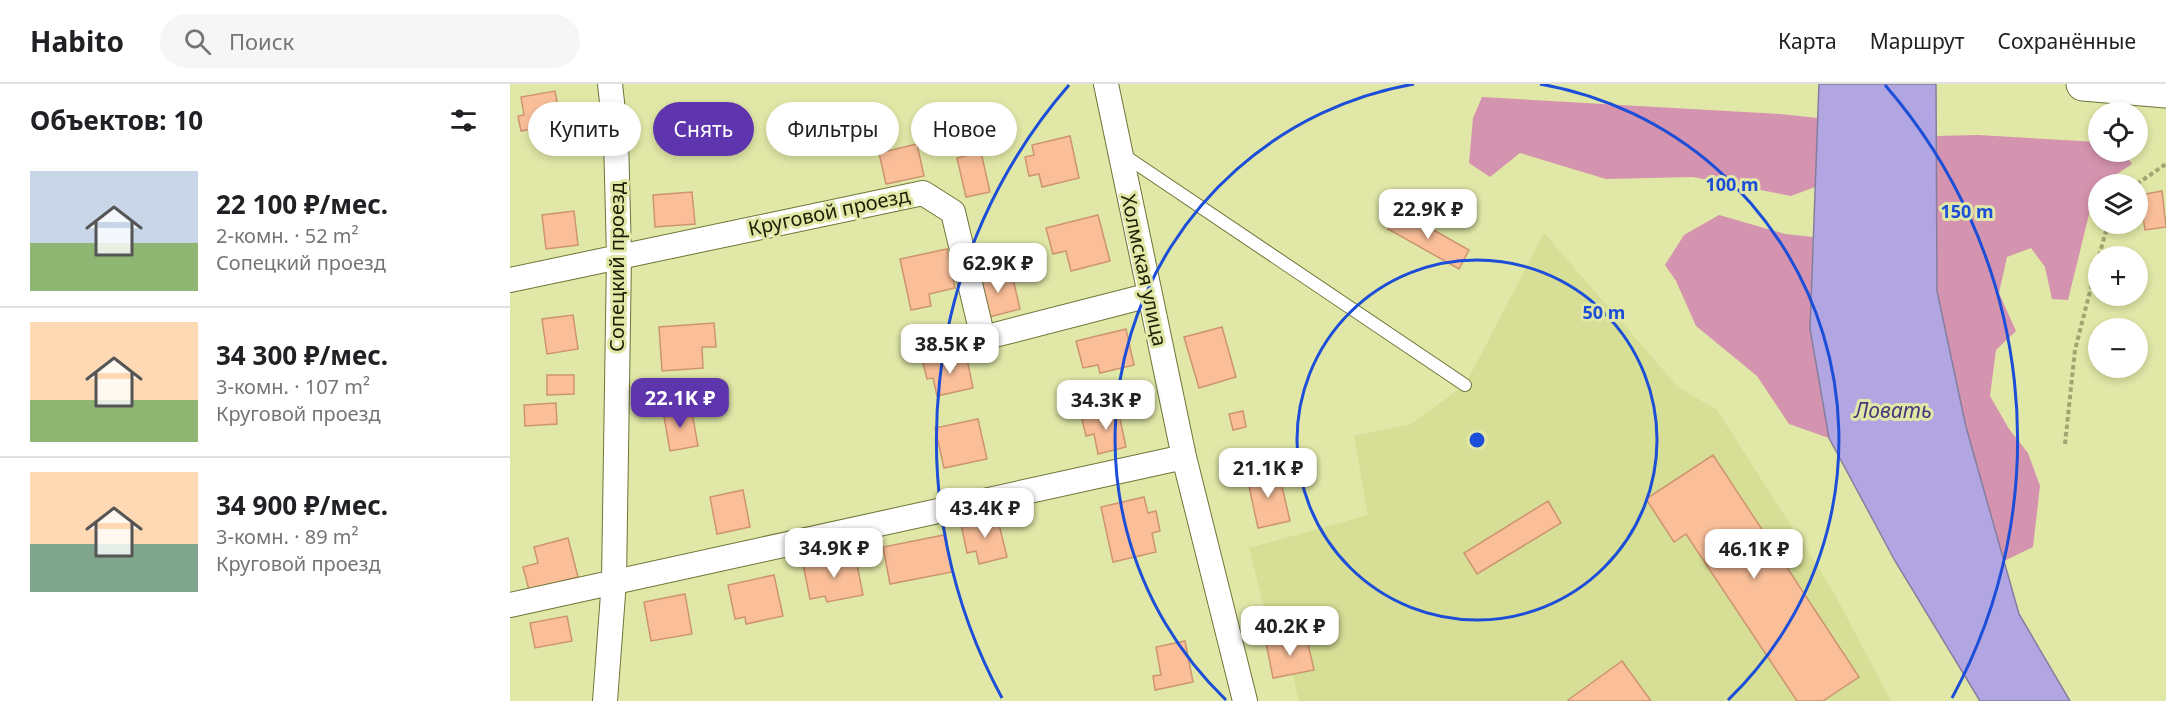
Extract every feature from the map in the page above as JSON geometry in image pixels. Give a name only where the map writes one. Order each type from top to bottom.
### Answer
[{"type":"main road","points":[[2083,84],[2166,91]]},
{"type":"street","name":"Сопецкий проезд","points":[[605,701],[614,581],[619,256],[616,138],[610,84]]},
{"type":"street","name":"Холмская улица","points":[[1106,84],[1184,457],[1245,701]]},
{"type":"street","name":"Круговой проезд","points":[[510,280],[923,193],[953,212],[983,338],[1150,295]]},
{"type":"street","points":[[510,605],[1184,457]]},
{"type":"lane","points":[[1119,152],[1465,385]]},
{"type":"path","points":[[2148,176],[2166,164]]},
{"type":"path","points":[[2065,444],[2075,350],[2088,300]]},
{"type":"shaded area","points":[[1482,97],[1818,118],[1815,187],[1791,196],[1693,177],[1606,179],[1520,153],[1490,177],[1469,163],[1473,118]]},
{"type":"shaded area","points":[[1978,135],[2088,141],[2088,162],[2130,162],[2132,164],[2117,174],[2088,174],[2088,219],[2068,300],[2052,299],[2045,267],[2031,248],[2007,257],[1999,293],[2016,331],[1996,350],[1990,396],[2009,429],[2028,453],[2040,486],[2033,547],[2004,561],[1966,427],[1937,291],[1936,136]]},
{"type":"shaded area","points":[[1719,215],[1785,234],[1813,237],[1810,329],[1829,438],[1789,424],[1757,376],[1696,326],[1676,281],[1665,265],[1684,235]]},
{"type":"shaded area","points":[[1544,233],[1678,387],[1717,410],[1833,591],[1891,701],[1299,701],[1283,637],[1272,638],[1249,548],[1368,515],[1354,436],[1411,424],[1465,385]]},
{"type":"water","name":"Ловать","points":[[1819,84],[1936,84],[1937,291],[1966,427],[2019,614],[2070,701],[1980,701],[1895,561],[1829,438],[1810,329]]},
{"type":"building","points":[[555,91],[557,102],[528,102],[528,130],[521,131],[518,116],[524,115],[521,97]]},
{"type":"building","points":[[1070,136],[1079,178],[1042,187],[1039,174],[1029,176],[1025,157],[1034,155],[1032,145]]},
{"type":"building","points":[[911,145],[911,156],[920,156],[924,176],[886,184],[880,156],[899,156],[899,148]]},
{"type":"building","points":[[982,156],[990,192],[966,197],[957,158]]},
{"type":"building","points":[[2162,191],[2166,227],[2148,230],[2148,194]]},
{"type":"building","points":[[692,192],[695,224],[655,227],[653,195]]},
{"type":"building","points":[[1398,210],[1469,250],[1459,269],[1388,229]]},
{"type":"building","points":[[574,211],[578,245],[546,249],[542,215]]},
{"type":"building","points":[[1098,215],[1110,261],[1071,271],[1066,251],[1053,254],[1046,228]]},
{"type":"building","points":[[947,249],[955,288],[929,294],[931,306],[911,310],[900,259]]},
{"type":"building","points":[[1011,270],[1020,309],[985,318],[975,279]]},
{"type":"building","points":[[573,315],[578,349],[547,354],[542,319]]},
{"type":"building","points":[[714,323],[716,347],[702,347],[703,368],[662,371],[659,327]]},
{"type":"building","points":[[1222,327],[1236,377],[1199,388],[1184,337]]},
{"type":"building","points":[[1126,329],[1134,365],[1100,373],[1098,365],[1083,368],[1076,341]]},
{"type":"building","points":[[966,354],[973,388],[937,396],[933,378],[927,379],[923,363]]},
{"type":"building","points":[[547,375],[574,375],[574,394],[547,395]]},
{"type":"building","points":[[556,403],[557,424],[525,426],[524,405]]},
{"type":"building","points":[[691,407],[698,446],[670,451],[663,411]]},
{"type":"building","points":[[1118,410],[1126,447],[1098,454],[1094,434],[1086,436],[1082,419]]},
{"type":"building","points":[[1243,411],[1246,427],[1233,430],[1229,414]]},
{"type":"building","points":[[978,419],[987,459],[944,468],[935,428]]},
{"type":"building","points":[[1713,455],[1859,677],[1823,701],[1797,701],[1686,534],[1674,542],[1646,499]]},
{"type":"building","points":[[1278,469],[1290,521],[1258,528],[1247,477]]},
{"type":"building","points":[[743,490],[750,527],[717,534],[710,497]]},
{"type":"building","points":[[1144,497],[1148,513],[1156,511],[1160,531],[1152,533],[1156,552],[1113,562],[1101,507]]},
{"type":"building","points":[[1548,501],[1561,523],[1477,574],[1464,553]]},
{"type":"building","points":[[997,516],[1007,557],[979,564],[976,551],[967,553],[961,524]]},
{"type":"building","points":[[944,535],[952,572],[890,584],[883,547]]},
{"type":"building","points":[[568,538],[578,577],[529,590],[523,567],[538,563],[534,547]]},
{"type":"building","points":[[855,554],[863,595],[827,602],[825,596],[810,599],[803,564]]},
{"type":"building","points":[[774,575],[783,616],[746,624],[745,617],[735,619],[728,585]]},
{"type":"building","points":[[685,594],[692,634],[651,641],[644,602]]},
{"type":"building","points":[[567,616],[572,641],[535,648],[530,623]]},
{"type":"building","points":[[1306,635],[1314,670],[1273,678],[1266,643]]},
{"type":"building","points":[[1185,641],[1193,682],[1155,690],[1153,676],[1161,675],[1156,647]]},
{"type":"building","points":[[1622,661],[1651,701],[1568,700]]}]
